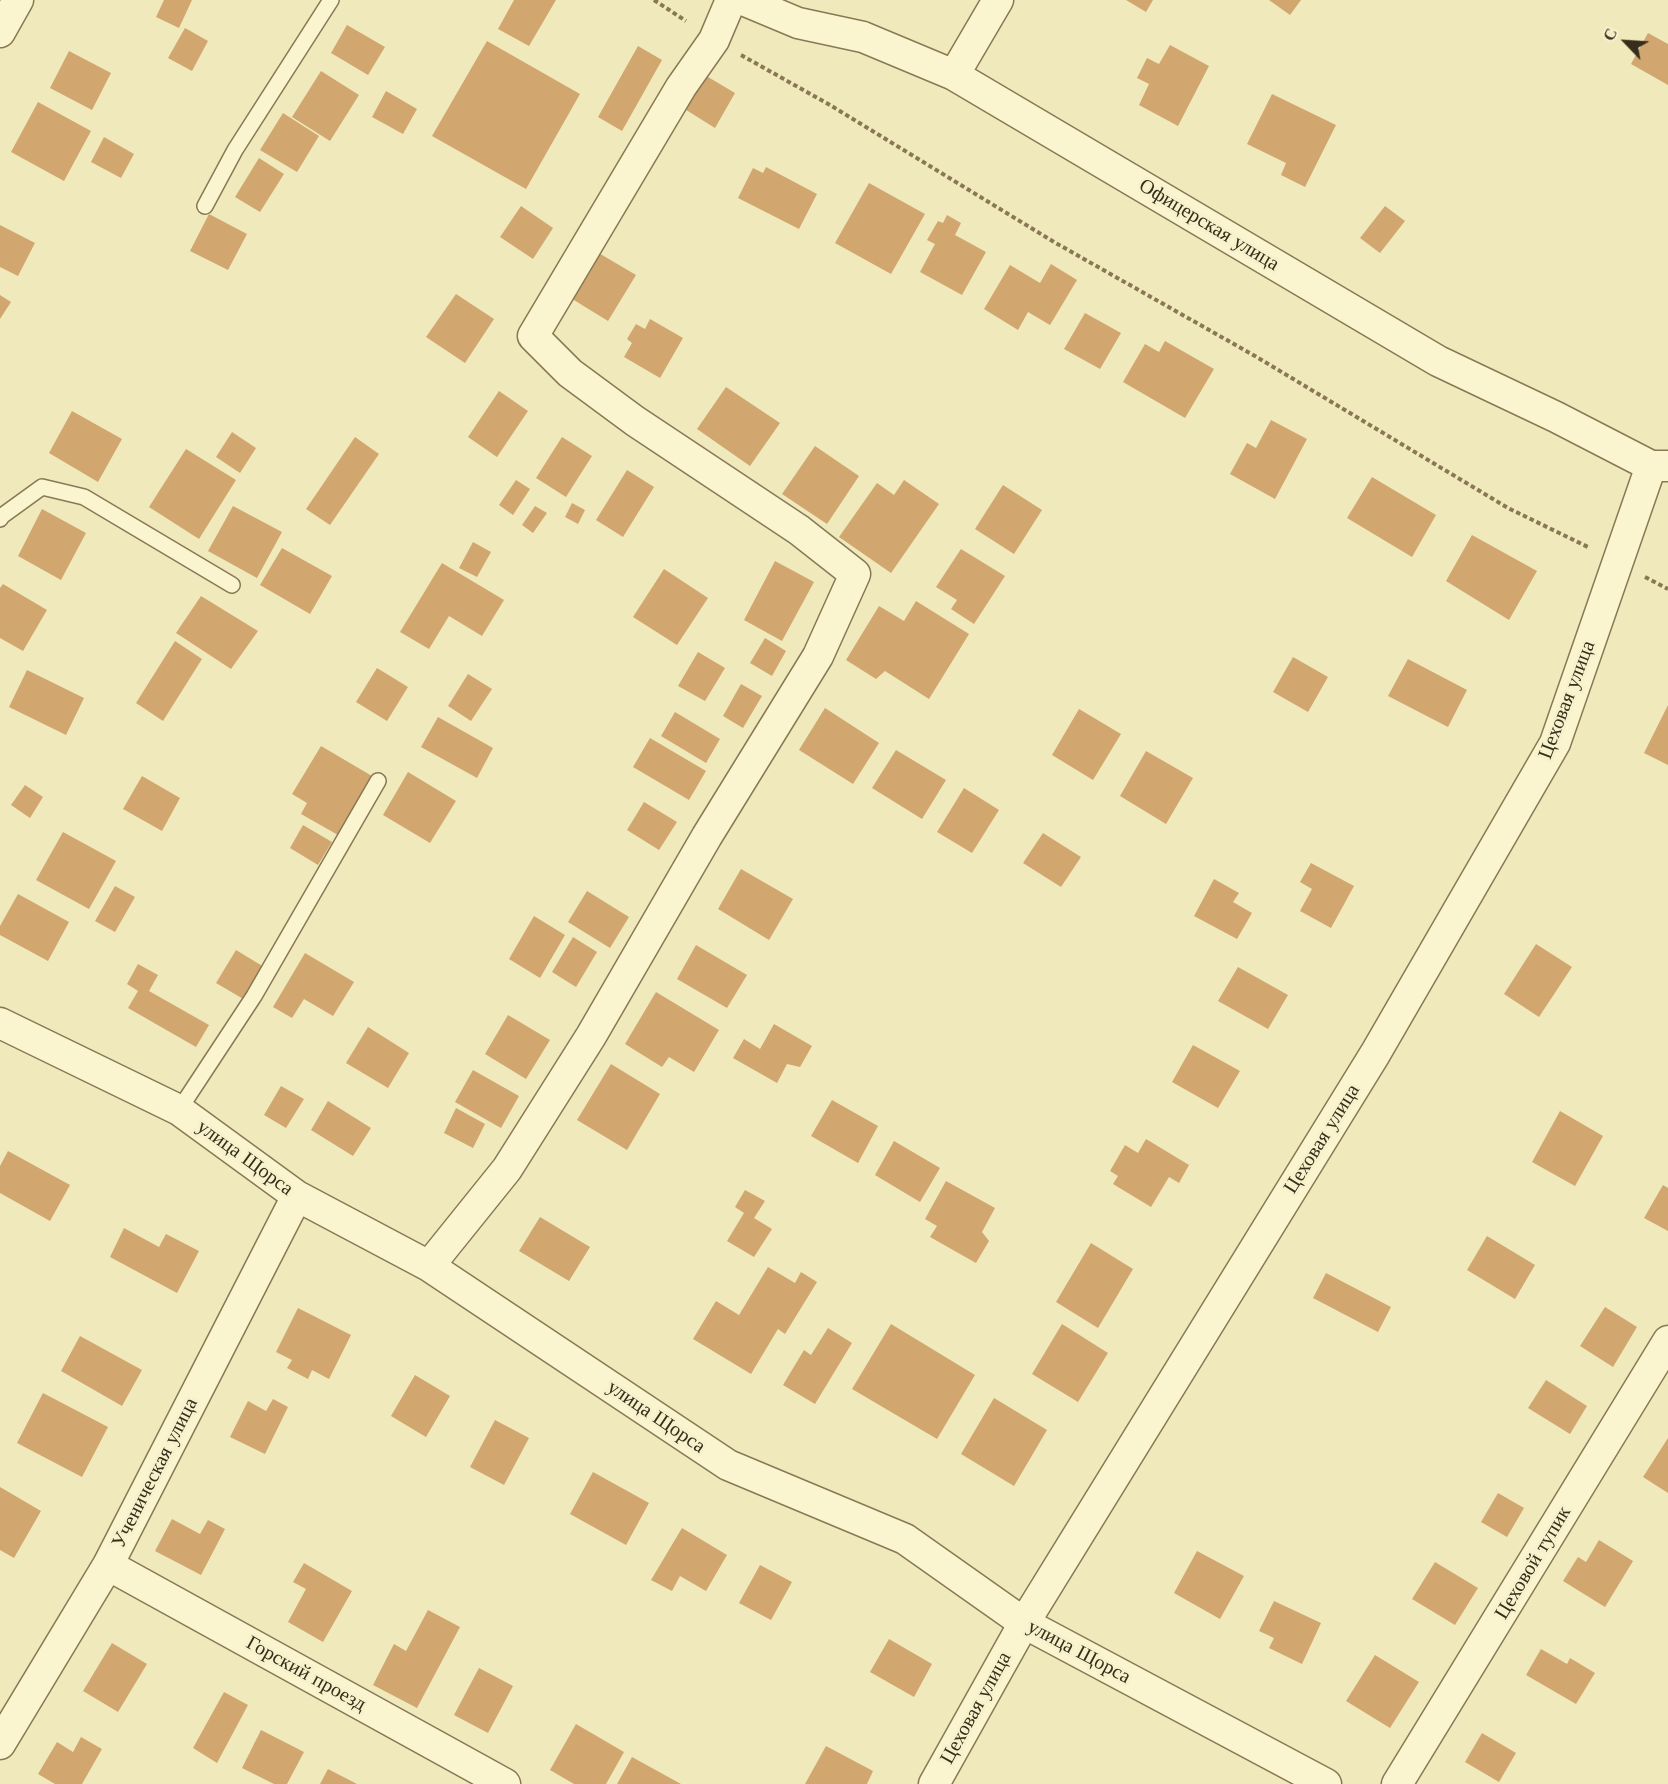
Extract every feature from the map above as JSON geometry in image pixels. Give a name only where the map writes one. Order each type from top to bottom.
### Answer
[{"type":"street","points":[[0,32],[18,0]]},
{"type":"street","points":[[429,1266],[507,1169],[591,1036],[707,836],[818,656],[855,574],[799,530],[635,421],[570,373],[533,336],[681,87],[714,40],[731,0]]},
{"type":"street","name":"Офицерская улица","points":[[743,0],[798,23],[863,37],[954,75],[1438,361],[1659,466]]},
{"type":"street","points":[[954,75],[998,0]]},
{"type":"street","name":"Цеховая улица","points":[[934,1784],[1024,1623],[1375,1054],[1555,743],[1618,562],[1659,466]]},
{"type":"street","name":"улица Щорса","points":[[0,1023],[179,1110],[297,1196],[429,1266],[728,1465],[905,1539],[1024,1623],[1326,1784]]},
{"type":"street","name":"Ученическая улица","points":[[0,1744],[108,1565],[297,1196]]},
{"type":"street","name":"Цеховой тупик","points":[[1397,1784],[1668,1341]]},
{"type":"street","name":"Горский проезд","points":[[108,1565],[505,1784]]},
{"type":"lane","points":[[205,206],[235,150],[331,0]]},
{"type":"lane","points":[[0,519],[42,487],[84,496],[232,585]]},
{"type":"lane","points":[[179,1110],[254,996],[378,781]]},
{"type":"path","points":[[654,0],[714,40],[830,105],[1054,242],[1255,357],[1508,508],[1668,589]]},
{"type":"building","points":[[164,0],[192,0],[179,28],[156,17]]},
{"type":"building","points":[[514,0],[556,0],[529,46],[498,29]]},
{"type":"building","points":[[1126,0],[1153,0],[1146,12]]},
{"type":"building","points":[[1269,0],[1301,0],[1290,15]]},
{"type":"building","points":[[347,25],[385,47],[368,75],[331,53]]},
{"type":"building","points":[[185,28],[208,41],[192,71],[168,58]]},
{"type":"building","points":[[1648,33],[1668,44],[1668,85],[1631,64]]},
{"type":"building","points":[[487,41],[580,94],[526,189],[432,136]]},
{"type":"building","points":[[1170,45],[1209,66],[1178,126],[1139,105],[1149,84],[1137,78],[1147,58],[1159,64]]},
{"type":"building","points":[[638,46],[662,60],[622,131],[598,117]]},
{"type":"building","points":[[69,51],[111,73],[92,110],[50,88]]},
{"type":"building","points":[[321,71],[359,95],[330,141],[292,117]]},
{"type":"building","points":[[703,74],[735,93],[715,128],[683,108]]},
{"type":"building","points":[[386,91],[417,109],[403,134],[372,117]]},
{"type":"building","points":[[1272,94],[1336,125],[1305,187],[1281,175],[1286,163],[1247,144]]},
{"type":"building","points":[[38,102],[91,131],[64,181],[11,152]]},
{"type":"building","points":[[283,113],[319,136],[297,172],[260,150]]},
{"type":"building","points":[[104,137],[134,154],[121,178],[91,162]]},
{"type":"building","points":[[259,158],[284,174],[260,212],[235,197]]},
{"type":"building","points":[[766,167],[817,194],[799,229],[738,198],[753,168],[763,173]]},
{"type":"building","points":[[869,183],[925,214],[891,274],[835,243]]},
{"type":"building","points":[[521,206],[553,228],[533,259],[500,237]]},
{"type":"building","points":[[1385,206],[1405,221],[1380,253],[1360,238]]},
{"type":"building","points":[[209,214],[247,234],[228,270],[190,251]]},
{"type":"building","points":[[947,215],[961,223],[955,235],[986,252],[962,295],[920,272],[935,244],[927,240],[938,221],[943,223]]},
{"type":"building","points":[[0,225],[35,243],[18,276],[0,267]]},
{"type":"building","points":[[597,252],[636,275],[608,321],[569,297]]},
{"type":"building","points":[[1051,264],[1077,280],[1050,325],[1028,312],[1018,330],[984,309],[1010,265],[1040,283]]},
{"type":"building","points":[[456,294],[494,319],[465,363],[426,337]]},
{"type":"building","points":[[0,295],[11,302],[0,319]]},
{"type":"building","points":[[1085,313],[1121,333],[1100,369],[1064,349]]},
{"type":"building","points":[[650,319],[683,338],[660,378],[624,357],[632,343],[627,339],[636,324],[645,329]]},
{"type":"building","points":[[1165,341],[1214,369],[1185,418],[1123,382],[1145,344],[1159,352]]},
{"type":"building","points":[[726,387],[780,423],[750,466],[697,429]]},
{"type":"building","points":[[499,391],[528,411],[497,457],[468,437]]},
{"type":"building","points":[[72,411],[122,439],[98,482],[49,453]]},
{"type":"building","points":[[1271,420],[1307,439],[1275,499],[1230,474],[1247,443],[1256,448]]},
{"type":"building","points":[[232,432],[256,448],[240,473],[216,457]]},
{"type":"building","points":[[355,437],[379,454],[330,525],[306,509]]},
{"type":"building","points":[[562,437],[592,456],[566,497],[536,478]]},
{"type":"building","points":[[815,446],[859,476],[827,524],[782,494]]},
{"type":"building","points":[[186,449],[236,480],[199,539],[149,507]]},
{"type":"building","points":[[627,470],[654,487],[623,537],[596,520]]},
{"type":"building","points":[[1372,477],[1436,515],[1412,557],[1347,518]]},
{"type":"building","points":[[516,480],[530,489],[513,515],[499,505]]},
{"type":"building","points":[[904,480],[939,504],[891,573],[839,537],[877,483],[894,495]]},
{"type":"building","points":[[1003,485],[1042,510],[1014,554],[975,529]]},
{"type":"building","points":[[572,503],[585,510],[578,524],[565,517]]},
{"type":"building","points":[[233,506],[282,532],[257,578],[208,551]]},
{"type":"building","points":[[535,506],[547,513],[533,533],[522,525]]},
{"type":"building","points":[[42,509],[86,533],[61,580],[18,556]]},
{"type":"building","points":[[1472,535],[1537,571],[1509,620],[1446,581]]},
{"type":"building","points":[[473,542],[491,552],[477,577],[459,568]]},
{"type":"building","points":[[282,548],[332,576],[310,614],[260,585]]},
{"type":"building","points":[[961,549],[1005,576],[974,624],[951,609],[957,600],[936,587]]},
{"type":"building","points":[[775,561],[814,582],[782,641],[744,620]]},
{"type":"building","points":[[442,563],[504,600],[482,636],[449,616],[429,649],[400,632]]},
{"type":"building","points":[[664,569],[708,598],[677,645],[633,617]]},
{"type":"building","points":[[3,584],[47,610],[23,651],[0,638],[0,588]]},
{"type":"building","points":[[201,596],[258,631],[231,669],[176,633]]},
{"type":"building","points":[[916,601],[969,634],[929,699],[885,671],[876,679],[846,660],[879,606],[904,621]]},
{"type":"building","points":[[765,638],[786,651],[772,676],[750,663]]},
{"type":"building","points":[[175,641],[202,659],[163,721],[136,703]]},
{"type":"building","points":[[698,652],[725,668],[705,701],[678,686]]},
{"type":"building","points":[[1293,657],[1328,677],[1308,712],[1273,692]]},
{"type":"building","points":[[1408,659],[1467,690],[1448,727],[1388,696]]},
{"type":"building","points":[[377,668],[408,687],[387,721],[356,702]]},
{"type":"building","points":[[27,670],[84,698],[66,735],[9,707]]},
{"type":"building","points":[[468,674],[492,689],[471,721],[448,706]]},
{"type":"building","points":[[741,684],[762,696],[743,728],[723,716]]},
{"type":"building","points":[[1668,705],[1668,765],[1644,753]]},
{"type":"building","points":[[825,708],[879,743],[853,784],[799,750]]},
{"type":"building","points":[[1079,709],[1121,734],[1093,780],[1052,755]]},
{"type":"building","points":[[675,712],[720,739],[706,763],[661,736]]},
{"type":"building","points":[[438,717],[493,748],[477,778],[421,747]]},
{"type":"building","points":[[650,738],[706,771],[689,800],[633,767]]},
{"type":"building","points":[[321,746],[372,776],[338,835],[301,814],[307,803],[292,794]]},
{"type":"building","points":[[896,750],[946,780],[922,819],[872,788]]},
{"type":"building","points":[[1146,751],[1193,778],[1166,824],[1120,796]]},
{"type":"building","points":[[408,772],[456,801],[430,843],[383,815]]},
{"type":"building","points":[[142,776],[180,798],[162,831],[123,809]]},
{"type":"building","points":[[25,785],[43,797],[30,818],[11,805]]},
{"type":"building","points":[[964,788],[999,810],[972,853],[937,832]]},
{"type":"building","points":[[644,802],[677,822],[659,850],[627,830]]},
{"type":"building","points":[[303,825],[332,842],[318,865],[290,848]]},
{"type":"building","points":[[63,832],[116,861],[89,909],[36,880]]},
{"type":"building","points":[[1043,833],[1081,857],[1061,887],[1023,863]]},
{"type":"building","points":[[1311,863],[1354,886],[1331,928],[1300,911],[1312,889],[1300,882]]},
{"type":"building","points":[[741,869],[793,899],[769,940],[718,909]]},
{"type":"building","points":[[1214,879],[1239,893],[1233,902],[1252,913],[1237,939],[1194,916]]},
{"type":"building","points":[[115,886],[135,897],[115,932],[95,921]]},
{"type":"building","points":[[587,891],[629,917],[610,948],[568,922]]},
{"type":"building","points":[[18,894],[69,922],[48,961],[0,935],[0,926]]},
{"type":"building","points":[[534,916],[565,935],[540,978],[509,959]]},
{"type":"building","points":[[573,937],[597,952],[576,987],[552,972]]},
{"type":"building","points":[[1536,944],[1572,967],[1539,1017],[1504,994]]},
{"type":"building","points":[[696,945],[747,975],[727,1008],[677,979]]},
{"type":"building","points":[[236,950],[264,967],[245,1000],[216,983]]},
{"type":"building","points":[[305,953],[354,982],[333,1016],[304,999],[292,1018],[273,1007]]},
{"type":"building","points":[[138,964],[158,975],[149,991],[209,1025],[196,1047],[128,1008],[138,991],[127,984]]},
{"type":"building","points":[[1238,967],[1288,995],[1268,1029],[1218,1001]]},
{"type":"building","points":[[656,992],[719,1030],[694,1072],[669,1057],[662,1067],[625,1044]]},
{"type":"building","points":[[508,1015],[550,1040],[526,1079],[485,1054]]},
{"type":"building","points":[[774,1024],[812,1046],[800,1067],[787,1064],[777,1083],[733,1058],[744,1039],[760,1049]]},
{"type":"building","points":[[368,1027],[409,1053],[388,1088],[346,1063]]},
{"type":"building","points":[[1193,1045],[1240,1071],[1218,1108],[1172,1082]]},
{"type":"building","points":[[611,1064],[660,1094],[627,1150],[577,1120]]},
{"type":"building","points":[[473,1070],[519,1096],[501,1128],[455,1102]]},
{"type":"building","points":[[281,1086],[304,1099],[286,1128],[264,1115]]},
{"type":"building","points":[[832,1100],[878,1126],[858,1163],[811,1136]]},
{"type":"building","points":[[328,1101],[371,1128],[353,1156],[311,1130]]},
{"type":"building","points":[[456,1108],[485,1124],[473,1148],[444,1133]]},
{"type":"building","points":[[1560,1111],[1603,1136],[1575,1186],[1532,1162]]},
{"type":"building","points":[[1146,1139],[1189,1165],[1179,1183],[1169,1177],[1151,1207],[1113,1184],[1118,1176],[1110,1171],[1125,1145],[1138,1153]]},
{"type":"building","points":[[894,1141],[940,1168],[920,1202],[875,1175]]},
{"type":"building","points":[[8,1151],[70,1185],[50,1221],[0,1193],[0,1166]]},
{"type":"building","points":[[946,1181],[995,1208],[982,1232],[989,1241],[976,1263],[930,1237],[937,1226],[925,1219]]},
{"type":"building","points":[[1663,1185],[1668,1188],[1668,1231],[1644,1218]]},
{"type":"building","points":[[745,1190],[765,1201],[754,1218],[772,1229],[754,1257],[727,1241],[744,1213],[735,1207]]},
{"type":"building","points":[[540,1217],[590,1247],[569,1281],[519,1251]]},
{"type":"building","points":[[124,1228],[159,1247],[166,1234],[199,1251],[177,1293],[110,1257]]},
{"type":"building","points":[[1487,1236],[1535,1265],[1515,1299],[1467,1270]]},
{"type":"building","points":[[1091,1243],[1133,1269],[1098,1328],[1056,1302]]},
{"type":"building","points":[[768,1267],[795,1283],[801,1272],[817,1282],[785,1334],[778,1329],[751,1374],[693,1339],[716,1301],[739,1315]]},
{"type":"building","points":[[1326,1273],[1391,1307],[1378,1332],[1313,1298]]},
{"type":"building","points":[[1605,1307],[1637,1327],[1613,1367],[1580,1346]]},
{"type":"building","points":[[298,1308],[351,1335],[329,1379],[312,1370],[308,1379],[287,1368],[292,1360],[276,1352]]},
{"type":"building","points":[[891,1324],[975,1375],[937,1439],[852,1389]]},
{"type":"building","points":[[1062,1324],[1108,1353],[1078,1402],[1032,1374]]},
{"type":"building","points":[[828,1328],[852,1343],[815,1404],[783,1385],[804,1350],[811,1355]]},
{"type":"building","points":[[80,1336],[142,1370],[122,1406],[61,1371]]},
{"type":"building","points":[[415,1375],[450,1396],[426,1437],[391,1416]]},
{"type":"building","points":[[1546,1380],[1587,1406],[1570,1434],[1528,1408]]},
{"type":"building","points":[[43,1393],[108,1427],[82,1477],[17,1443]]},
{"type":"building","points":[[994,1398],[1047,1430],[1014,1486],[961,1454]]},
{"type":"building","points":[[273,1399],[288,1407],[265,1454],[230,1437],[248,1401],[266,1411]]},
{"type":"building","points":[[495,1420],[529,1438],[504,1485],[470,1467]]},
{"type":"building","points":[[1668,1438],[1668,1493],[1643,1477]]},
{"type":"building","points":[[593,1472],[649,1503],[626,1545],[570,1514]]},
{"type":"building","points":[[0,1487],[41,1511],[14,1558],[0,1550]]},
{"type":"building","points":[[1498,1493],[1524,1508],[1507,1537],[1481,1522]]},
{"type":"building","points":[[172,1519],[200,1534],[208,1520],[225,1529],[201,1575],[155,1551]]},
{"type":"building","points":[[682,1528],[727,1555],[706,1591],[680,1576],[672,1591],[651,1580]]},
{"type":"building","points":[[1599,1540],[1633,1561],[1605,1607],[1563,1581],[1578,1557],[1586,1562]]},
{"type":"building","points":[[1197,1551],[1244,1576],[1220,1619],[1174,1593]]},
{"type":"building","points":[[1435,1562],[1478,1588],[1455,1625],[1412,1599]]},
{"type":"building","points":[[304,1563],[352,1591],[323,1642],[288,1622],[306,1589],[293,1582]]},
{"type":"building","points":[[760,1565],[792,1582],[771,1620],[739,1603]]},
{"type":"building","points":[[1274,1601],[1321,1623],[1302,1664],[1269,1648],[1274,1638],[1259,1631]]},
{"type":"building","points":[[428,1610],[460,1627],[417,1708],[373,1685],[394,1644],[406,1651]]},
{"type":"building","points":[[889,1639],[932,1664],[914,1697],[870,1672]]},
{"type":"building","points":[[112,1643],[147,1664],[118,1712],[83,1691]]},
{"type":"building","points":[[1541,1649],[1567,1664],[1570,1658],[1595,1673],[1576,1704],[1526,1675]]},
{"type":"building","points":[[1375,1655],[1419,1682],[1390,1728],[1346,1701]]},
{"type":"building","points":[[479,1668],[513,1686],[488,1733],[454,1715]]},
{"type":"building","points":[[224,1692],[248,1705],[217,1763],[193,1748]]},
{"type":"building","points":[[576,1724],[624,1752],[606,1784],[574,1784],[550,1770]]},
{"type":"building","points":[[261,1730],[304,1752],[287,1784],[274,1784],[242,1768]]},
{"type":"building","points":[[1482,1733],[1516,1753],[1499,1782],[1465,1762]]},
{"type":"building","points":[[81,1737],[102,1749],[82,1784],[55,1784],[38,1774],[57,1742],[73,1752]]},
{"type":"building","points":[[826,1746],[873,1771],[867,1784],[805,1784]]},
{"type":"building","points":[[632,1757],[681,1784],[617,1784]]},
{"type":"building","points":[[328,1769],[357,1784],[320,1784]]}]
